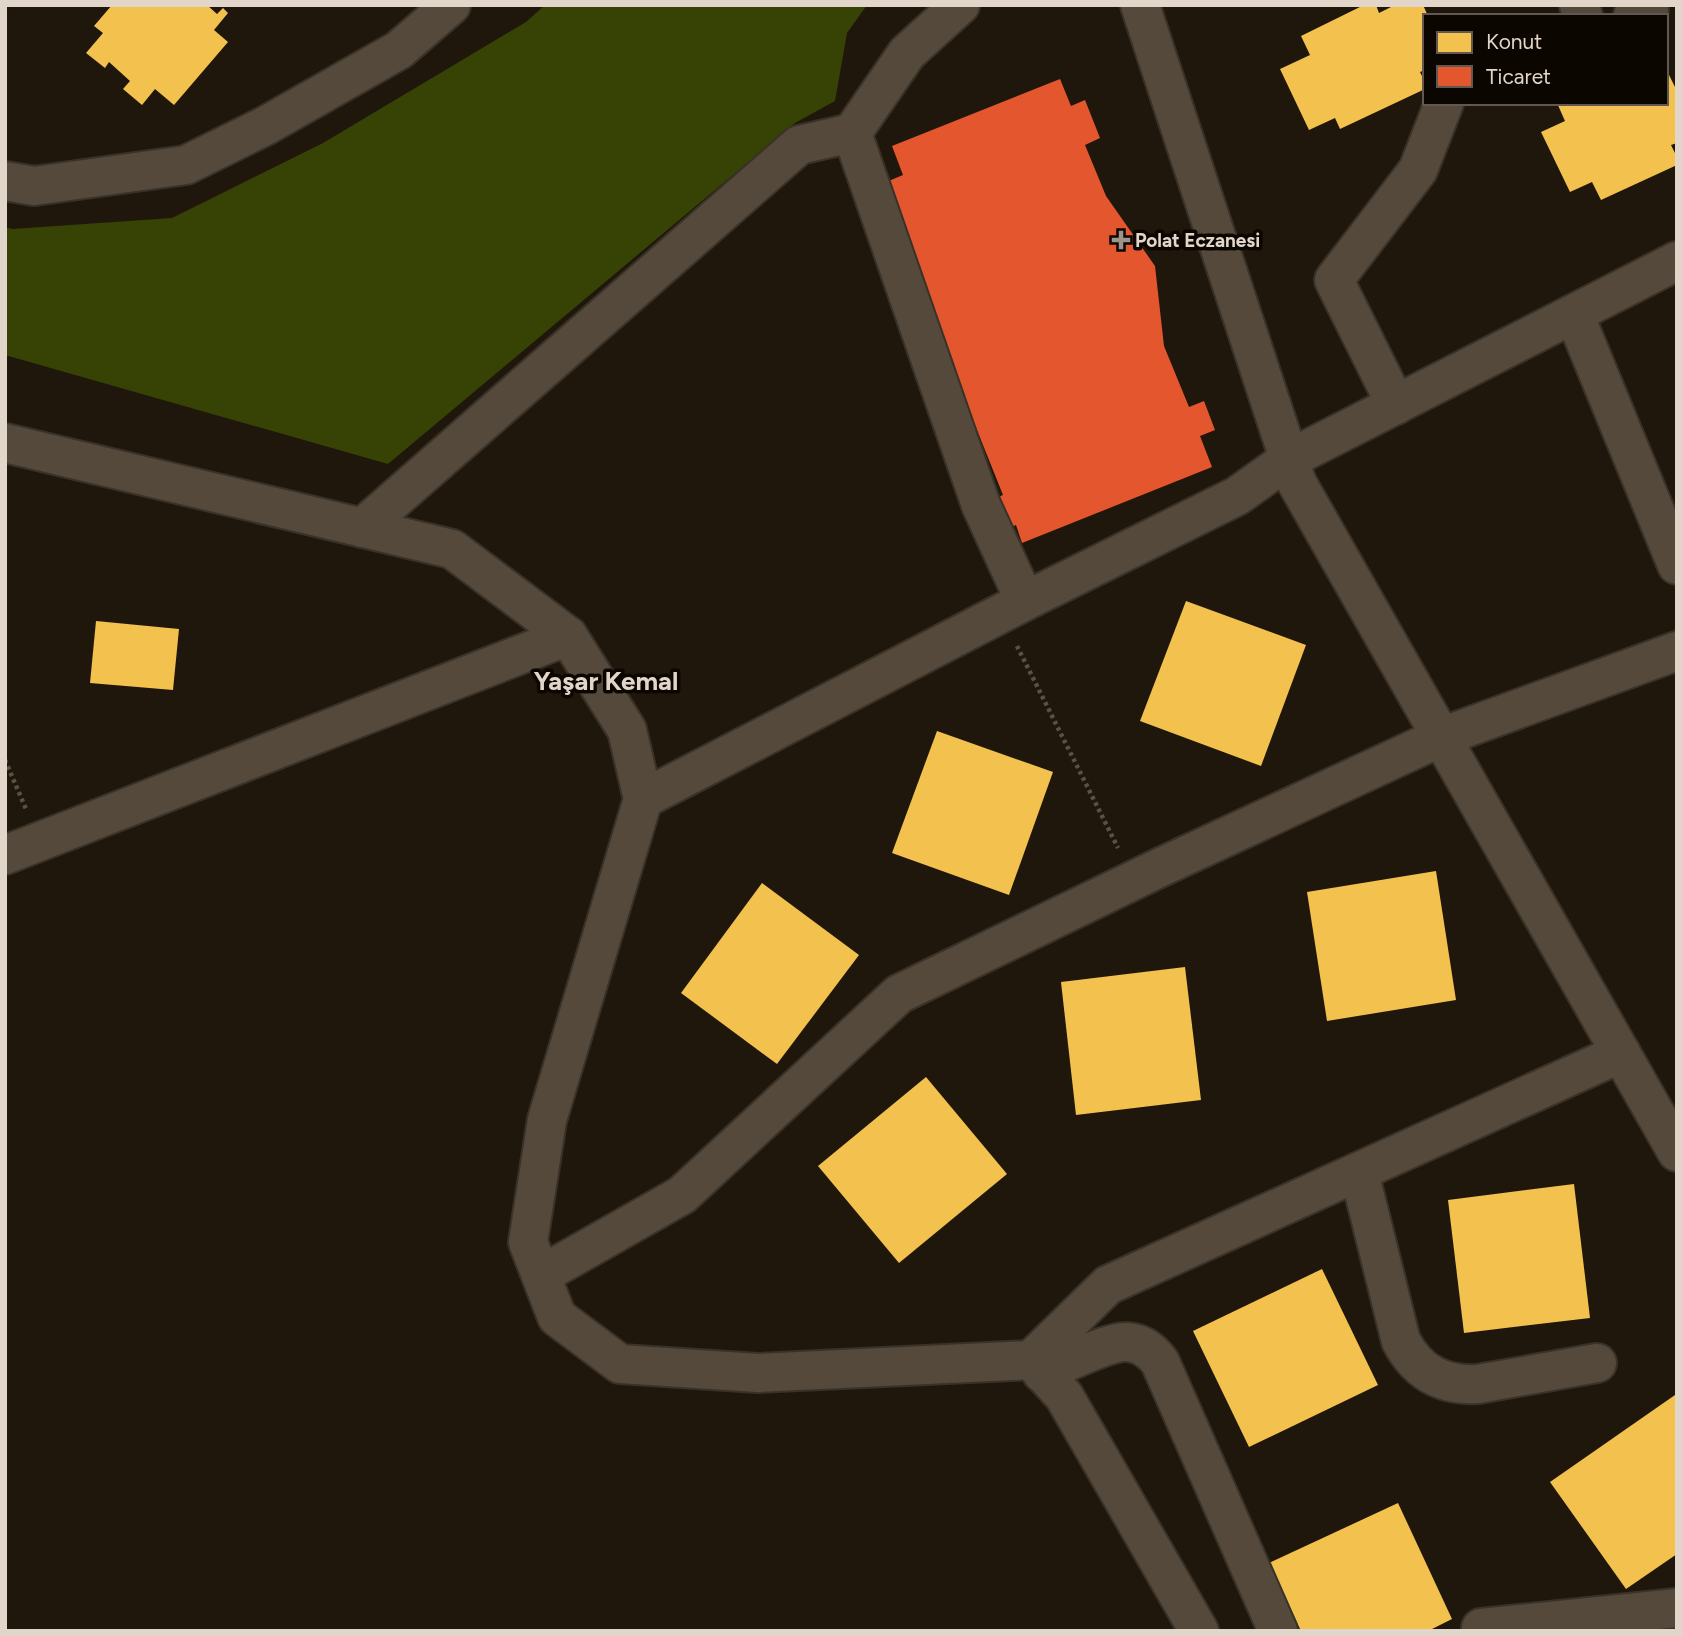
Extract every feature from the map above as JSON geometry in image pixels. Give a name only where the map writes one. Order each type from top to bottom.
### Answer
[{"type":"street","points":[[5,181],[34,186],[186,165],[265,126],[400,50],[451,5]]},
{"type":"street","points":[[362,528],[799,145],[852,133],[907,53],[960,5]]},
{"type":"street","points":[[1140,5],[1297,483],[1677,1152]]},
{"type":"street","points":[[1396,405],[1334,280],[1418,170],[1443,105]]},
{"type":"street","points":[[852,133],[981,505],[1013,607]]},
{"type":"street","points":[[643,799],[1013,607],[1237,496],[1289,459],[1677,261]]},
{"type":"street","points":[[1574,314],[1677,565]]},
{"type":"street","points":[[5,443],[452,549],[568,636],[627,730],[643,799],[547,1120],[528,1242],[557,1317],[620,1364],[758,1373],[1036,1366],[1117,1343],[1136,1344],[1154,1354],[1160,1362],[1278,1631]]},
{"type":"street","points":[[5,855],[568,636]]},
{"type":"street","points":[[541,1275],[682,1195],[899,994],[1134,880],[1441,737],[1677,651]]},
{"type":"street","points":[[1036,1366],[1108,1285],[1620,1053]]},
{"type":"street","points":[[1359,1172],[1401,1341],[1418,1366],[1444,1382],[1461,1385],[1597,1363]]},
{"type":"street","points":[[1036,1366],[1064,1396],[1199,1631]]},
{"type":"street","points":[[1480,1628],[1677,1608]]},
{"type":"path","points":[[1013,607],[1134,880]]},
{"type":"path","points":[[5,760],[40,842]]},
{"type":"green space","points":[[545,5],[867,5],[847,33],[835,101],[795,123],[388,464],[5,355],[5,227],[12,229],[172,218],[323,143],[526,22]]},
{"type":"building: Konut","points":[[112,5],[207,5],[217,14],[223,8],[228,13],[214,30],[228,42],[174,105],[155,89],[142,105],[123,89],[130,81],[109,62],[105,68],[86,53],[103,33],[94,26]]},
{"type":"building: Konut","points":[[1364,5],[1376,5],[1379,13],[1395,5],[1423,5],[1427,14],[1423,14],[1423,71],[1420,72],[1423,90],[1340,129],[1335,118],[1309,130],[1280,69],[1310,55],[1301,36]]},
{"type":"building: Konut","points":[[1668,73],[1677,91],[1677,143],[1671,145],[1677,157],[1677,165],[1601,200],[1592,182],[1570,192],[1541,132],[1565,121],[1558,105],[1668,105]]},
{"type":"building: Konut","points":[[1186,601],[1306,645],[1261,766],[1140,721]]},
{"type":"building: Konut","points":[[96,621],[179,629],[173,690],[90,683]]},
{"type":"building: Konut","points":[[937,731],[1053,772],[1009,895],[892,853]]},
{"type":"building: Konut","points":[[1436,871],[1456,1000],[1327,1021],[1307,892]]},
{"type":"building: Konut","points":[[762,883],[859,955],[777,1064],[681,993]]},
{"type":"building: Konut","points":[[1185,967],[1201,1100],[1076,1115],[1061,982]]},
{"type":"building: Konut","points":[[926,1077],[1007,1174],[899,1263],[818,1166]]},
{"type":"building: Konut","points":[[1574,1184],[1590,1318],[1464,1333],[1448,1200]]},
{"type":"building: Konut","points":[[1322,1269],[1378,1385],[1249,1447],[1193,1331]]},
{"type":"building: Konut","points":[[1675,1395],[1677,1554],[1626,1589],[1550,1482]]},
{"type":"building: Konut","points":[[1398,1503],[1452,1619],[1428,1631],[1301,1631],[1269,1563]]},
{"type":"building: Ticaret","points":[[1060,79],[1071,106],[1085,100],[1100,138],[1085,145],[1106,196],[1155,266],[1164,346],[1189,407],[1204,401],[1215,430],[1200,436],[1212,467],[1022,543],[1016,525],[996,533],[984,503],[1003,495],[879,185],[903,175],[892,146]]},
{"type":"place","name":"Polat Eczanesi","points":[[1121,240]]},
{"type":"district","name":"Yaşar Kemal","points":[[606,681]]}]
